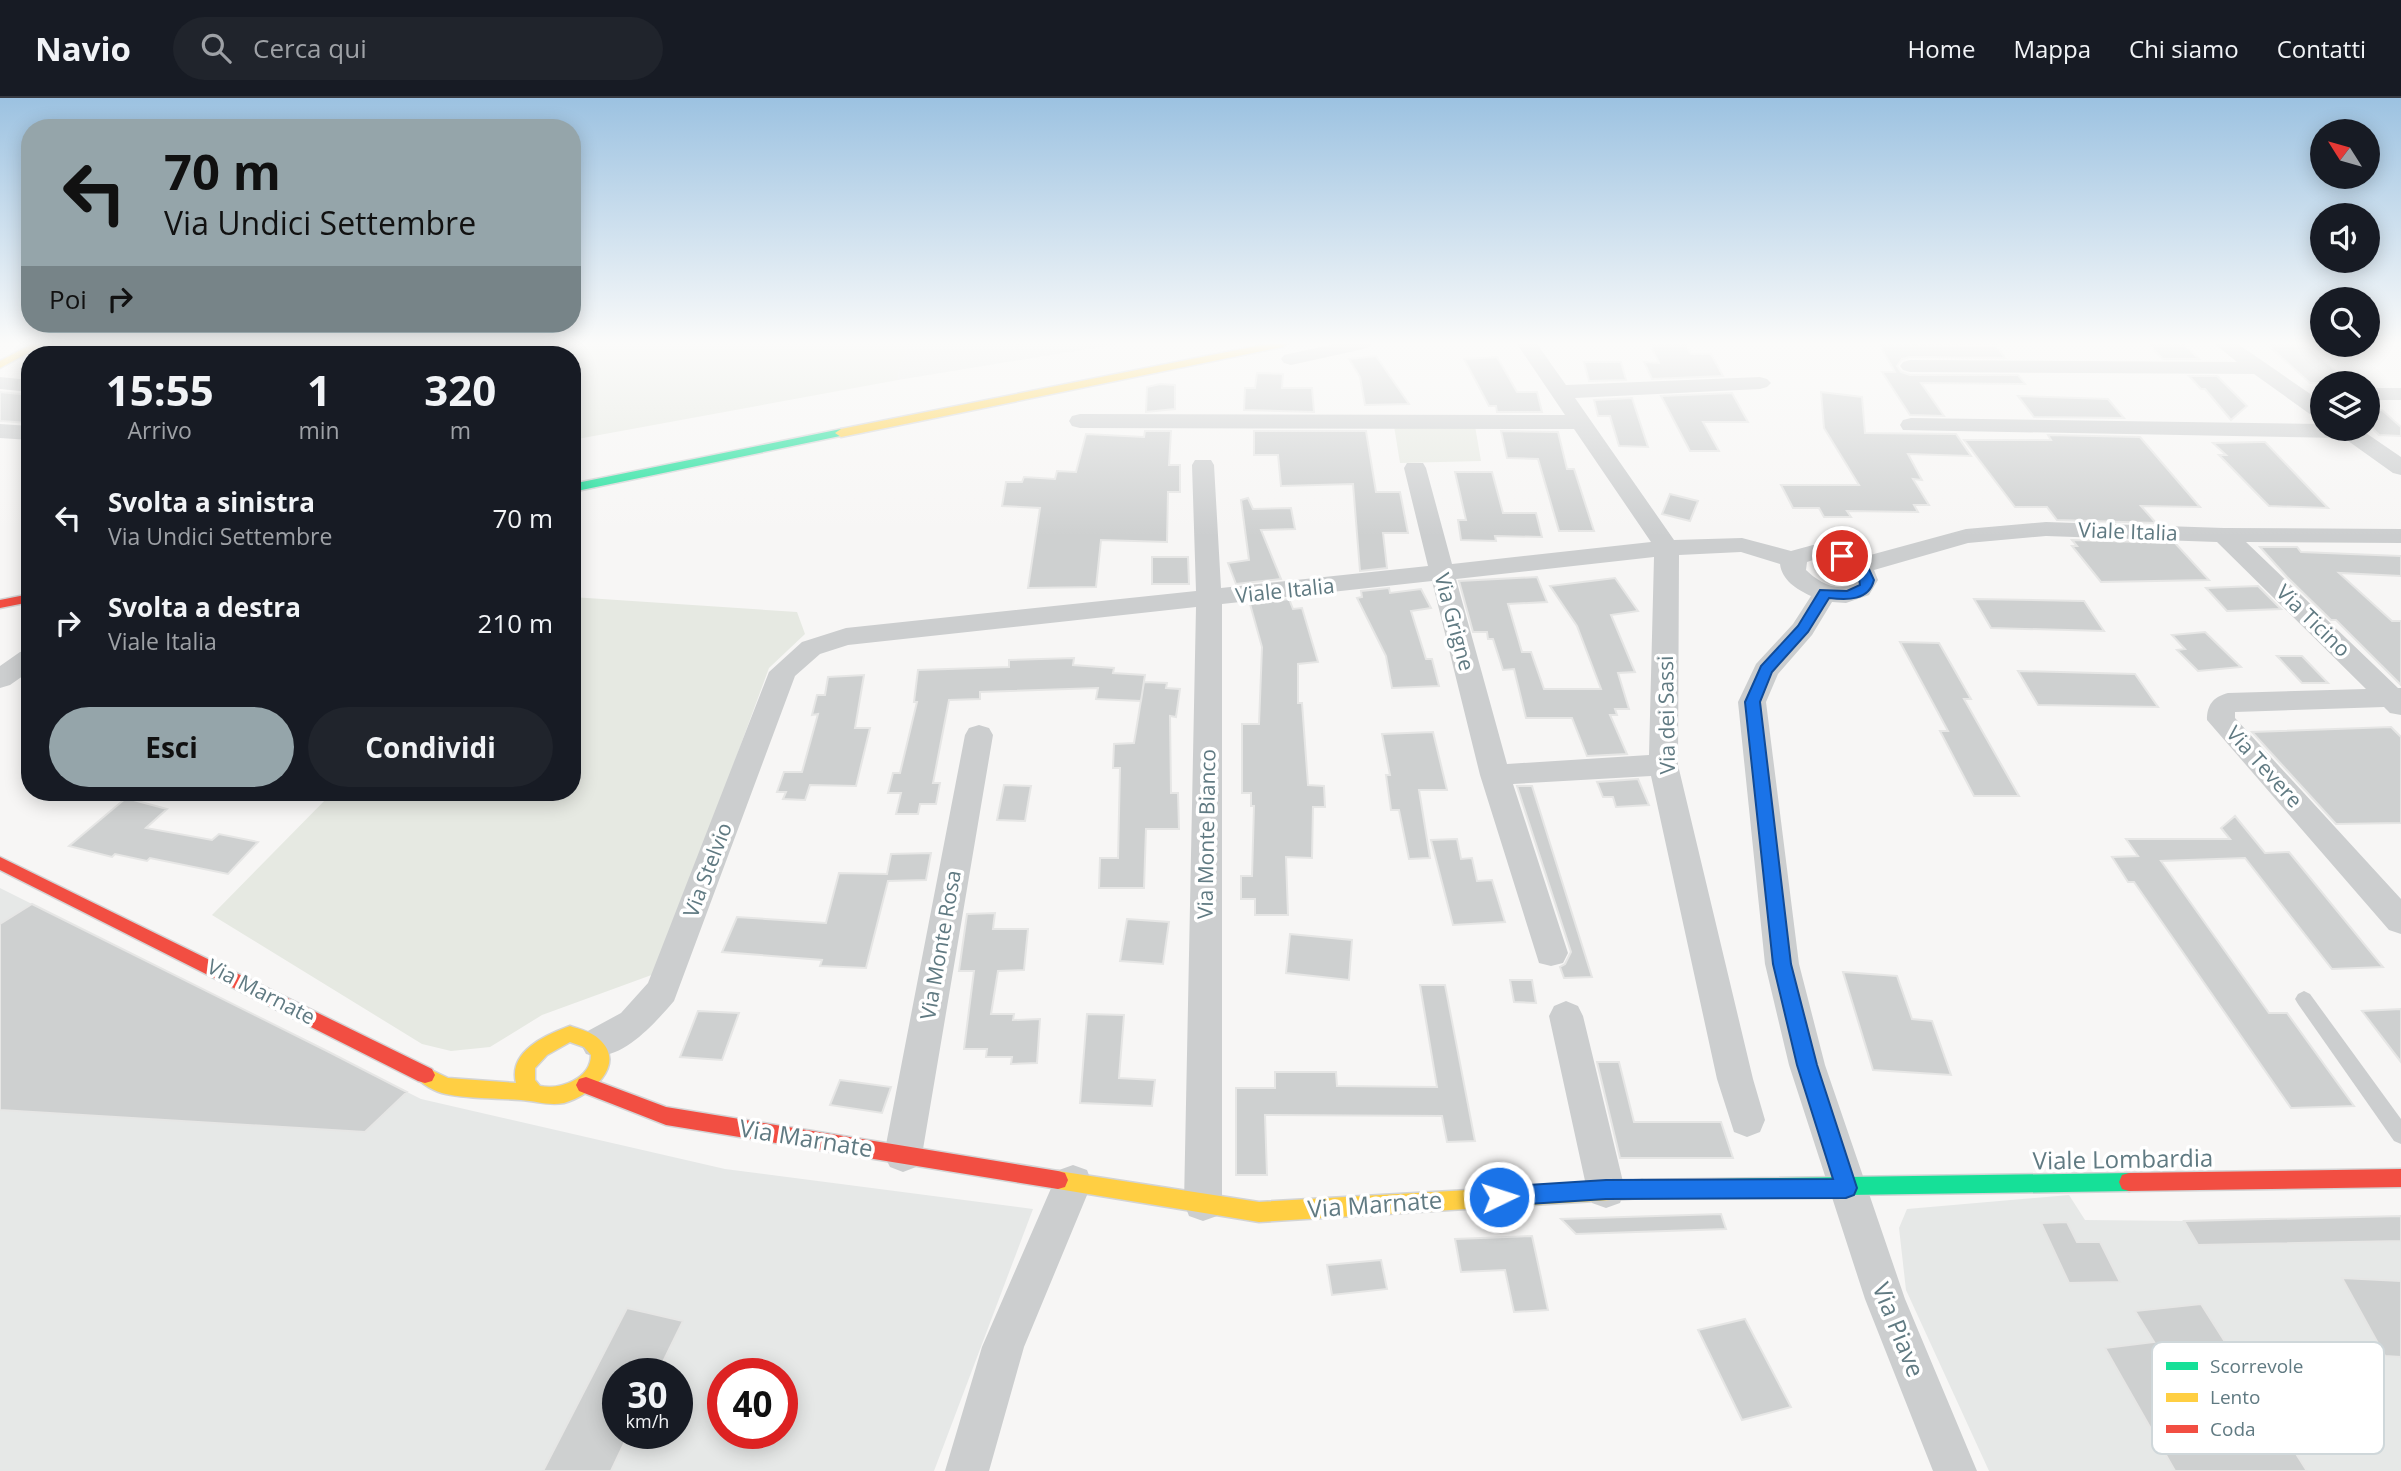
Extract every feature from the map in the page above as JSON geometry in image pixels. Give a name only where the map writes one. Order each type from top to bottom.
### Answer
[{"type":"main road","points":[[581,486],[989,408]]},
{"type":"main road","points":[[0,604],[21,600]]},
{"type":"main road","name":"Via Marnate","points":[[0,863],[446,1086],[530,1092],[540,1097],[556,1098],[586,1085],[666,1116],[1259,1212],[1606,1190],[1846,1188]]},
{"type":"main road","points":[[530,1092],[524,1081],[524,1070],[531,1056],[541,1046],[570,1034],[586,1035],[598,1043],[602,1061],[596,1075],[586,1085]]},
{"type":"main road","name":"Viale Lombardia","points":[[1846,1188],[2401,1178]]},
{"type":"street","points":[[1571,408],[1667,548]]},
{"type":"street","points":[[1080,421],[1581,422]]},
{"type":"street","points":[[1911,425],[2310,430]]},
{"type":"street","points":[[0,431],[21,432]]},
{"type":"street","points":[[2363,441],[2401,468]]},
{"type":"street","points":[[2376,450],[2401,450]]},
{"type":"street","name":"Via Monte Bianco","points":[[1203,464],[1209,599],[1203,1203]]},
{"type":"street","name":"Via Grigne","points":[[1415,468],[1495,775],[1551,953]]},
{"type":"street","name":"Viale Italia","points":[[783,671],[811,648],[846,637],[1667,548],[1742,545],[1794,560],[1803,554],[1829,552],[1860,566],[1966,536],[2046,529],[2224,535],[2401,536]]},
{"type":"street","name":"Via Ticino","points":[[2224,535],[2398,701]]},
{"type":"street","name":"Via dei Sassi","points":[[1667,548],[1663,765],[1735,1079],[1747,1120]]},
{"type":"street","points":[[1794,560],[1792,567],[1803,583],[1825,593],[1847,595],[1857,593],[1866,586],[1868,580],[1860,566]]},
{"type":"street","name":"Via Piave","points":[[1825,593],[1803,629],[1766,670],[1752,702],[1782,964],[1807,1065],[1846,1188],[1885,1299],[1955,1471]]},
{"type":"street","points":[[0,679],[21,664]]},
{"type":"street","name":"Via Stelvio","points":[[598,1043],[632,1023],[662,991],[783,671]]},
{"type":"street","name":"Via Tevere","points":[[2398,701],[2228,702],[2221,709],[2221,720],[2401,921]]},
{"type":"street","name":"Via Monte Rosa","points":[[903,1155],[979,735]]},
{"type":"street","points":[[1495,775],[1663,765]]},
{"type":"street","points":[[1566,1016],[1606,1190]]},
{"type":"street","points":[[967,1471],[1003,1347],[1073,1182]]},
{"type":"lane","points":[[2304,999],[2401,1135]]},
{"type":"shaded area","points":[[581,408],[745,408],[581,438]]},
{"type":"shaded area","points":[[1394,426],[1475,426],[1481,461],[1400,463]]},
{"type":"shaded area","points":[[581,598],[797,612],[805,634],[769,668],[657,973],[542,1015],[490,1047],[451,1051],[422,1044],[212,915],[324,801],[581,801]]},
{"type":"shaded area","points":[[0,888],[421,1099],[725,1169],[1033,1209],[934,1471],[0,1471]]},
{"type":"shaded area","points":[[2069,1195],[2085,1220],[2184,1221],[2401,1216],[2401,1471],[1989,1471],[1906,1290],[1899,1228],[1907,1209]]},
{"type":"building","points":[[0,408],[21,408],[21,422],[0,421]]},
{"type":"building","points":[[1146,408],[1175,408],[1175,409],[1146,412]]},
{"type":"building","points":[[1314,408],[1314,412],[1244,410]]},
{"type":"building","points":[[1496,408],[1541,408],[1542,412],[1497,412]]},
{"type":"building","points":[[1596,408],[1635,408],[1648,447],[1619,446],[1610,416],[1598,416]]},
{"type":"building","points":[[1667,408],[1740,408],[1748,422],[1703,422],[1719,451],[1690,451]]},
{"type":"building","points":[[1822,408],[1863,408],[1865,433],[1956,434],[1971,456],[1908,454],[1922,480],[1913,479],[1929,505],[1914,505],[1918,512],[1847,511],[1851,517],[1824,517],[1819,508],[1793,508],[1781,485],[1859,485],[1824,428]]},
{"type":"building","points":[[1905,408],[1938,408],[1944,416],[1910,415]]},
{"type":"building","points":[[2027,408],[2116,408],[2124,418],[2034,417]]},
{"type":"building","points":[[2221,408],[2245,408],[2231,420]]},
{"type":"building","points":[[2380,410],[2401,427],[2401,436],[2380,435]]},
{"type":"building","points":[[1145,431],[1171,431],[1169,465],[1180,465],[1180,492],[1168,492],[1167,542],[1101,540],[1096,587],[1028,588],[1040,508],[1002,506],[1006,482],[1022,482],[1024,477],[1055,479],[1057,471],[1076,472],[1086,434],[1144,437]]},
{"type":"building","points":[[1254,431],[1366,431],[1376,492],[1400,492],[1408,533],[1383,533],[1387,568],[1360,571],[1353,484],[1281,486],[1278,455],[1254,455]]},
{"type":"building","points":[[1501,431],[1558,432],[1567,469],[1574,469],[1594,531],[1559,531],[1538,459],[1507,458]]},
{"type":"building","points":[[2048,435],[2140,437],[2200,507],[2141,506],[2156,523],[2057,520],[2047,507],[2015,507],[1964,440],[2051,440]]},
{"type":"building","points":[[2265,442],[2328,508],[2269,506],[2219,455],[2226,455],[2213,443]]},
{"type":"building","points":[[1455,472],[1492,472],[1503,513],[1536,513],[1542,537],[1495,536],[1496,541],[1461,540],[1458,520],[1466,520]]},
{"type":"building","points":[[1670,494],[1698,501],[1690,521],[1662,514]]},
{"type":"building","points":[[1248,498],[1253,509],[1291,508],[1295,529],[1261,530],[1281,579],[1236,584],[1228,563],[1249,560],[1241,500]]},
{"type":"building","points":[[2072,540],[2175,543],[2209,580],[2101,582],[2072,546],[2077,546]]},
{"type":"building","points":[[2260,547],[2297,547],[2301,552],[2401,556],[2401,576],[2339,573],[2392,621],[2401,621],[2401,685],[2336,620],[2331,620],[2287,577]]},
{"type":"building","points":[[1152,557],[1188,557],[1189,584],[1152,584]]},
{"type":"building","points":[[1537,577],[1547,602],[1508,604],[1522,652],[1531,652],[1544,689],[1601,689],[1577,626],[1550,586],[1615,578],[1638,611],[1611,615],[1635,672],[1618,673],[1629,709],[1615,709],[1617,715],[1610,715],[1627,754],[1587,756],[1572,718],[1526,718],[1514,669],[1503,670],[1493,639],[1488,639],[1487,632],[1473,632],[1459,581]]},
{"type":"building","points":[[2258,586],[2281,609],[2227,611],[2206,588]]},
{"type":"building","points":[[1389,588],[1390,593],[1421,589],[1431,608],[1411,611],[1426,659],[1432,659],[1439,686],[1392,688],[1386,656],[1357,598],[1362,597],[1361,591]]},
{"type":"building","points":[[1289,599],[1293,609],[1302,608],[1318,662],[1298,664],[1298,703],[1302,703],[1308,785],[1324,786],[1325,807],[1313,807],[1312,858],[1286,857],[1288,915],[1255,915],[1255,899],[1241,899],[1241,876],[1252,876],[1254,806],[1251,806],[1251,793],[1242,793],[1242,724],[1259,724],[1262,647],[1250,604]]},
{"type":"building","points":[[1974,599],[2084,601],[2104,631],[1991,628]]},
{"type":"building","points":[[2205,632],[2241,667],[2198,671],[2177,650],[2185,649],[2172,635]]},
{"type":"building","points":[[1900,642],[1939,643],[1971,699],[1964,699],[2019,796],[1974,796],[1940,731],[1948,731]]},
{"type":"building","points":[[2277,656],[2302,656],[2328,683],[2302,683]]},
{"type":"building","points":[[1074,658],[1073,665],[1114,668],[1113,673],[1145,675],[1141,701],[1096,699],[1098,688],[980,692],[980,699],[949,700],[933,783],[940,783],[936,804],[920,804],[918,814],[896,814],[901,793],[888,793],[893,773],[900,773],[917,702],[914,702],[918,670],[1009,667],[1009,660]]},
{"type":"building","points":[[2018,671],[2135,674],[2158,707],[2038,705]]},
{"type":"building","points":[[864,675],[855,728],[870,728],[856,786],[810,785],[805,800],[783,799],[786,792],[777,792],[784,772],[802,772],[818,714],[812,715],[817,695],[825,695],[828,677]]},
{"type":"building","points":[[1144,682],[1167,683],[1166,688],[1180,689],[1176,717],[1170,716],[1171,793],[1178,793],[1179,829],[1146,829],[1144,888],[1099,888],[1100,858],[1118,858],[1120,768],[1113,768],[1114,744],[1134,743]]},
{"type":"building","points":[[2391,727],[2401,737],[2401,823],[2336,824],[2252,732]]},
{"type":"building","points":[[1433,732],[1447,790],[1419,790],[1430,858],[1409,859],[1399,810],[1391,810],[1386,775],[1390,775],[1382,734]]},
{"type":"building","points":[[1638,779],[1649,805],[1616,807],[1613,797],[1603,797],[1597,782]]},
{"type":"building","points":[[1004,785],[1031,786],[1025,821],[997,820]]},
{"type":"building","points":[[1517,786],[1532,786],[1592,977],[1564,978],[1560,967],[1565,964],[1571,952]]},
{"type":"building","points":[[122,801],[137,801],[167,809],[146,828],[212,840],[219,834],[258,842],[228,874],[150,858],[147,861],[115,854],[112,857],[69,846]]},
{"type":"building","points":[[2235,816],[2265,853],[2289,852],[2383,967],[2332,969],[2245,858],[2161,861],[2269,1013],[2287,1013],[2354,1106],[2291,1108],[2134,882],[2128,882],[2112,857],[2138,856],[2126,839],[2230,839],[2221,828]]},
{"type":"building","points":[[1457,839],[1461,859],[1472,858],[1477,881],[1492,880],[1505,922],[1453,925],[1431,840]]},
{"type":"building","points":[[931,853],[926,880],[888,881],[866,968],[820,966],[822,960],[722,952],[737,917],[826,923],[839,873],[887,874],[891,854]]},
{"type":"building","points":[[32,904],[407,1092],[365,1132],[0,1110],[0,924]]},
{"type":"building","points":[[995,913],[993,929],[1028,929],[1024,970],[998,971],[991,1014],[1014,1014],[1013,1020],[1040,1019],[1037,1063],[1011,1064],[1012,1057],[986,1057],[987,1049],[964,1049],[974,971],[959,971],[967,914]]},
{"type":"building","points":[[1127,919],[1169,922],[1163,964],[1120,961]]},
{"type":"building","points":[[1290,934],[1352,940],[1349,980],[1286,973]]},
{"type":"building","points":[[1843,972],[1897,976],[1912,1019],[1932,1021],[1951,1075],[1873,1070]]},
{"type":"building","points":[[1510,980],[1532,980],[1536,1003],[1514,1002]]},
{"type":"building","points":[[1420,985],[1445,985],[1475,1141],[1447,1142],[1442,1116],[1265,1115],[1267,1175],[1236,1175],[1236,1088],[1275,1088],[1275,1072],[1336,1072],[1337,1086],[1437,1087]]},
{"type":"building","points":[[2401,1009],[2401,1062],[2362,1011]]},
{"type":"building","points":[[698,1011],[739,1013],[722,1060],[680,1057]]},
{"type":"building","points":[[1087,1014],[1124,1015],[1119,1078],[1155,1080],[1152,1106],[1080,1103]]},
{"type":"building","points":[[1597,1062],[1619,1062],[1634,1122],[1721,1122],[1733,1158],[1620,1158]]},
{"type":"building","points":[[840,1080],[891,1087],[882,1113],[830,1105]]},
{"type":"building","points":[[1721,1214],[1726,1229],[1576,1234],[1561,1219]]},
{"type":"building","points":[[2401,1216],[2401,1241],[2198,1245],[2184,1221]]},
{"type":"building","points":[[2067,1222],[2077,1242],[2100,1242],[2120,1282],[2069,1283],[2041,1223]]},
{"type":"building","points":[[1532,1236],[1548,1310],[1514,1312],[1505,1270],[1461,1272],[1455,1239]]},
{"type":"building","points":[[1381,1260],[1387,1289],[1332,1295],[1327,1265]]},
{"type":"building","points":[[2342,1278],[2401,1281],[2401,1357],[2385,1356],[2384,1342],[2377,1342]]},
{"type":"building","points":[[2201,1304],[2225,1342],[2154,1342],[2135,1311]]},
{"type":"building","points":[[627,1308],[683,1321],[665,1358],[602,1358],[602,1449],[621,1449],[611,1471],[543,1471]]},
{"type":"building","points":[[1745,1319],[1791,1407],[1742,1420],[1698,1330]]},
{"type":"building","points":[[2152,1342],[2152,1431],[2105,1348]]},
{"type":"building","points":[[2165,1454],[2296,1454],[2307,1471],[2175,1471]]},
{"type":"traffic: fast","points":[[581,486],[841,433]]},
{"type":"traffic: fast","points":[[1642,1189],[2129,1182]]},
{"type":"traffic: slow","points":[[841,433],[965,408]]},
{"type":"traffic: slow","points":[[570,1034],[591,1042],[600,1052],[600,1064],[593,1076],[566,1094],[549,1097],[534,1094],[526,1084],[526,1065],[540,1049],[570,1034]]},
{"type":"traffic: slow","points":[[425,1075],[446,1086],[530,1092]]},
{"type":"traffic: slow","points":[[1058,1180],[1259,1212],[1642,1189]]},
{"type":"traffic: jam","points":[[0,604],[21,600]]},
{"type":"traffic: jam","points":[[0,863],[425,1075]]},
{"type":"traffic: jam","points":[[586,1085],[666,1116],[1058,1180]]},
{"type":"traffic: jam","points":[[2129,1182],[2401,1178]]},
{"type":"route","points":[[1499,1197],[1606,1190],[1846,1188],[1807,1065],[1782,964],[1752,702],[1766,670],[1803,629],[1825,593],[1847,595],[1857,593],[1866,586],[1868,580],[1864,570],[1842,556]]}]
